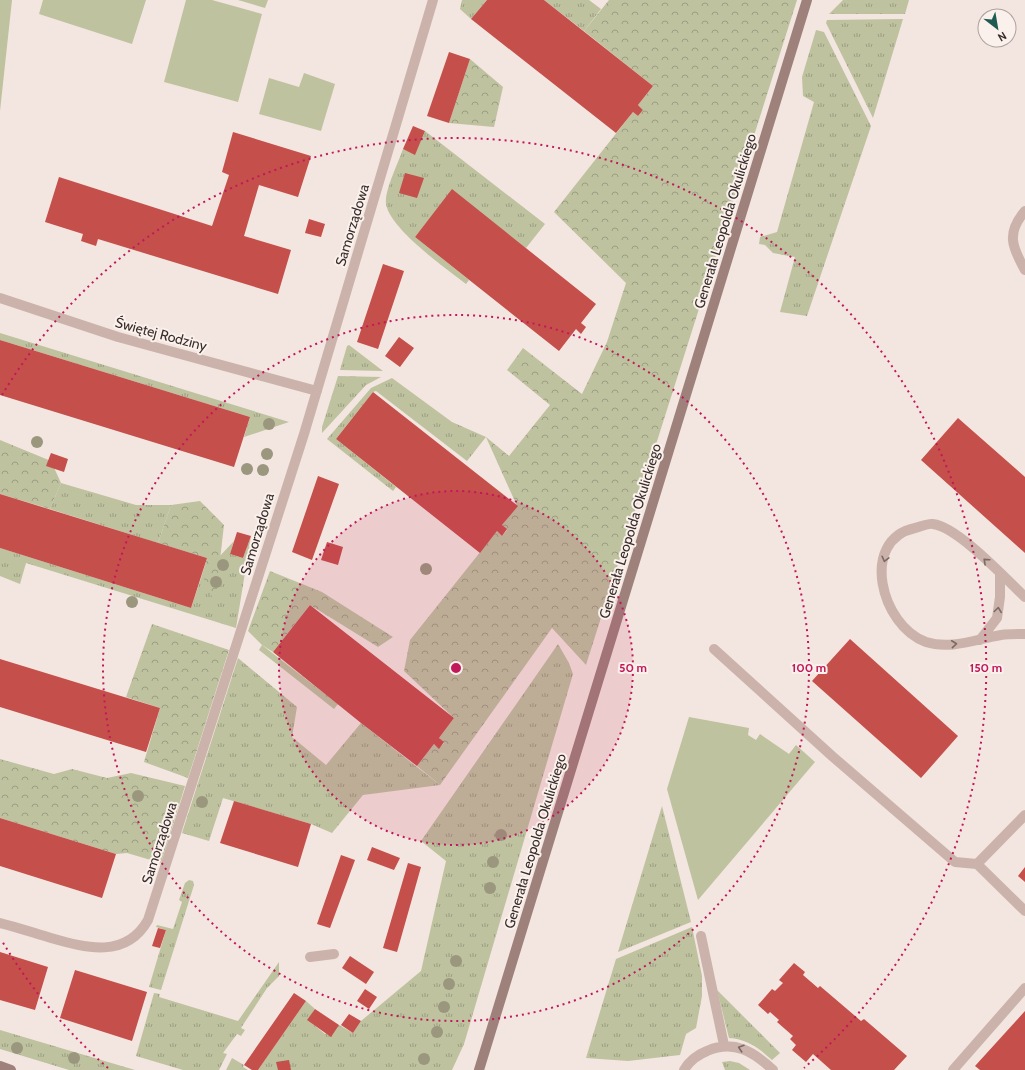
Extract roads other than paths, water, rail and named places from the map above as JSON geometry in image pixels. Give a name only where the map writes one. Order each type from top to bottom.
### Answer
[{"type":"main road","name":"Generała Leopolda Okulickiego","points":[[479,1070],[807,0]]},
{"type":"main road","points":[[0,1066],[11,1070]]},
{"type":"street","name":"Samorządowa","points":[[0,922],[80,946],[98,948],[108,948],[125,942],[132,938],[145,926],[151,912],[234,656],[317,391],[433,0]]},
{"type":"street","points":[[1025,211],[1017,220],[1012,232],[1015,252],[1025,270]]},
{"type":"street","name":"Świętej Rodziny","points":[[0,298],[118,337],[317,391]]},
{"type":"street","points":[[1025,597],[962,539],[933,524],[909,529],[896,536],[886,553],[881,576],[886,600],[899,622],[916,637],[938,645],[980,640],[1000,635],[1025,634]]},
{"type":"street","points":[[980,640],[997,618],[1000,597],[1000,574]]},
{"type":"street","points":[[714,649],[832,756],[955,862],[977,864],[1025,911]]},
{"type":"street","points":[[977,864],[1025,815]]},
{"type":"street","points":[[701,936],[724,1045]]},
{"type":"street","points":[[310,957],[334,954]]},
{"type":"street","points":[[953,1070],[1025,988]]},
{"type":"street","points":[[684,1070],[692,1059],[699,1054],[724,1045],[744,1048],[754,1054],[773,1070]]}]
